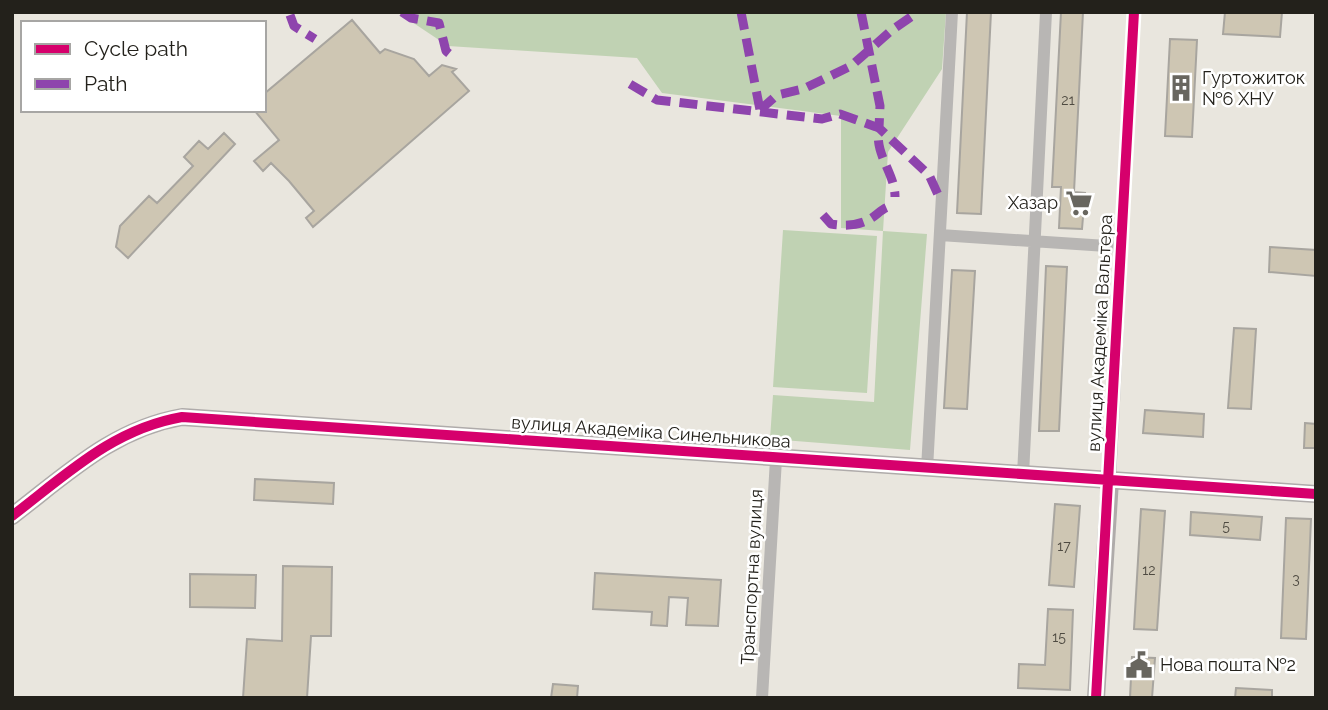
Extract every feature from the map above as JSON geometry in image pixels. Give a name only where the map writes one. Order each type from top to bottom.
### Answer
[{"type":"street","points":[[927,469],[952,12]]},
{"type":"street","points":[[1024,475],[1046,12]]},
{"type":"street","name":"вулиця Академіка Вальтера","points":[[1096,698],[1134,12]]},
{"type":"street","points":[[940,235],[1122,247]]},
{"type":"street","name":"вулиця Академіка Синельникова","points":[[12,516],[128,431],[182,417],[1316,494]]},
{"type":"street","name":"Транспортна вулиця","points":[[762,698],[776,459]]},
{"type":"green space","points":[[397,12],[946,12],[942,69],[888,152],[883,231],[841,228],[841,116],[662,93],[637,58],[448,46]]},
{"type":"green space","points":[[783,230],[877,236],[867,393],[773,387]]},
{"type":"green space","points":[[883,231],[927,234],[910,450],[770,439],[773,395],[874,402]]},
{"type":"building","points":[[967,12],[991,12],[981,214],[957,213]]},
{"type":"building","points":[[1061,12],[1083,12],[1074,192],[1085,193],[1082,229],[1059,228],[1061,187],[1052,187]]},
{"type":"building","points":[[1225,12],[1282,12],[1280,37],[1223,34]]},
{"type":"building","points":[[352,20],[380,53],[385,49],[414,59],[429,76],[442,65],[456,69],[452,72],[469,91],[313,227],[306,218],[314,211],[289,181],[271,163],[263,171],[254,161],[279,140],[256,112],[266,112],[266,92]]},
{"type":"building","name":"Гуртожиток №6 ХНУ","points":[[1170,39],[1197,40],[1192,137],[1165,136]]},
{"type":"building","points":[[224,133],[235,144],[128,258],[116,247],[120,226],[149,196],[157,203],[193,166],[184,157],[199,141],[208,149]]},
{"type":"building","points":[[1270,247],[1316,250],[1316,276],[1269,272]]},
{"type":"building","points":[[1046,266],[1067,267],[1059,431],[1039,431]]},
{"type":"building","points":[[952,270],[975,271],[967,409],[944,408]]},
{"type":"building","points":[[1234,328],[1256,329],[1251,409],[1228,408]]},
{"type":"building","points":[[1145,410],[1204,414],[1203,437],[1143,433]]},
{"type":"building","points":[[1305,423],[1316,424],[1316,448],[1304,448]]},
{"type":"building","points":[[255,479],[334,483],[333,504],[254,500]]},
{"type":"building","points":[[1055,504],[1080,506],[1074,587],[1049,585]]},
{"type":"building","points":[[1141,509],[1165,511],[1157,630],[1134,629]]},
{"type":"building","points":[[1191,512],[1262,517],[1260,540],[1190,535]]},
{"type":"building","points":[[1286,518],[1311,519],[1306,639],[1281,638]]},
{"type":"building","points":[[283,566],[332,567],[331,636],[311,636],[307,698],[243,698],[247,639],[282,641]]},
{"type":"building","points":[[595,573],[721,580],[718,626],[686,625],[688,598],[669,597],[667,626],[651,625],[652,612],[593,609]]},
{"type":"building","points":[[190,574],[256,575],[255,608],[190,607]]},
{"type":"building","points":[[1048,609],[1073,610],[1070,690],[1018,688],[1019,664],[1045,665]]},
{"type":"building","points":[[1132,657],[1155,658],[1152,698],[1130,698]]},
{"type":"building","points":[[553,684],[578,686],[577,698],[551,698]]},
{"type":"building","points":[[1236,688],[1272,690],[1272,698],[1235,698]]},
{"type":"marked path","points":[[402,12],[411,18],[439,23],[446,51],[456,59]]},
{"type":"marked path","points":[[741,12],[760,110]]},
{"type":"marked path","points":[[861,12],[880,106],[879,128],[929,175],[941,201]]},
{"type":"marked path","points":[[760,110],[777,95],[803,89],[851,66],[892,30],[918,12]]},
{"type":"marked path","points":[[290,15],[294,26],[315,39]]},
{"type":"marked path","points":[[630,84],[657,100],[822,119],[840,114],[879,128],[879,147],[892,179],[895,197]]},
{"type":"marked path","points":[[823,215],[831,224],[851,225],[861,223],[884,209],[895,206]]},
{"type":"cycle path","points":[[1096,698],[1134,12]]},
{"type":"cycle path","points":[[12,516],[72,469],[112,443],[157,423],[182,417],[1316,494]]},
{"type":"place","name":"Гуртожиток №6 ХНУ","points":[[1181,88]]},
{"type":"place","name":"Хазар","points":[[1079,203]]},
{"type":"place","name":"Нова пошта №2","points":[[1139,665]]}]
